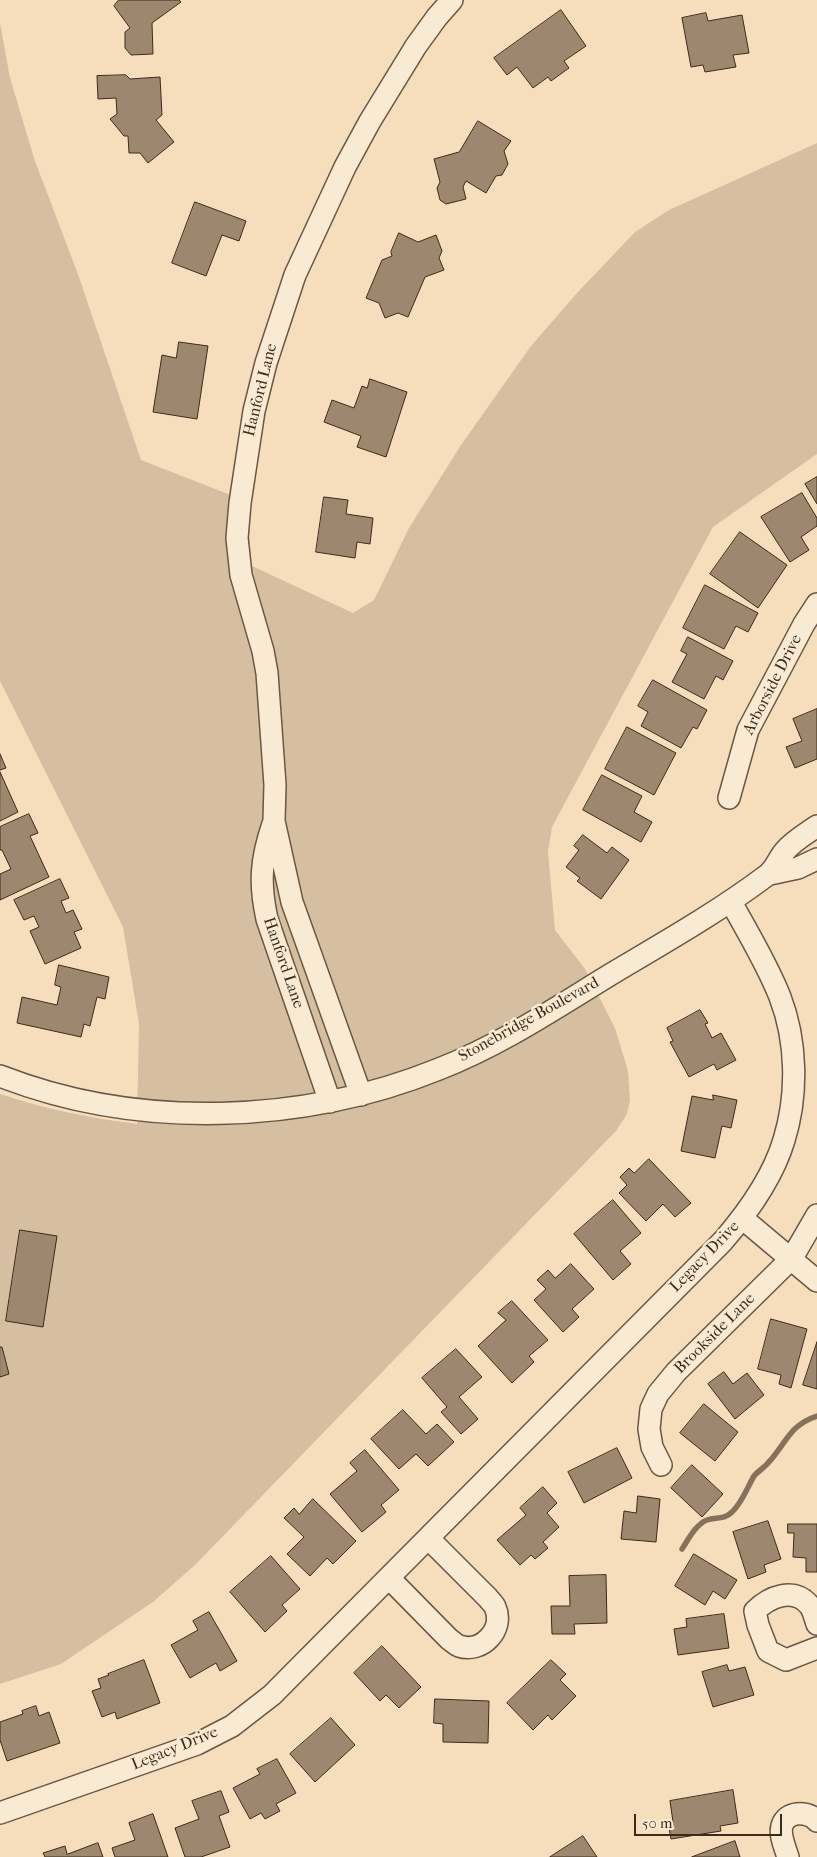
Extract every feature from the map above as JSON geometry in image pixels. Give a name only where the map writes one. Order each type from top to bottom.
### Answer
[{"type":"street","name":"Hanford Lane","points":[[361,1095],[292,902],[274,821],[275,785],[267,673],[263,651],[241,574],[237,538],[240,503],[254,412],[271,346],[295,275],[345,167],[370,121],[416,46],[452,0]]},
{"type":"street","name":"Arborside Drive","points":[[729,798],[748,730],[804,624],[817,604]]},
{"type":"street","name":"Hanford Lane","points":[[274,821],[266,844],[261,876],[263,903],[330,1102]]},
{"type":"street","name":"Stonebridge Boulevard","points":[[0,1076],[44,1091],[92,1102],[175,1112],[228,1114],[268,1111],[330,1102],[361,1095],[440,1069],[493,1045],[731,902],[770,874],[786,849],[817,826]]},
{"type":"street","name":"Stonebridge Boulevard","points":[[770,874],[798,868],[817,858]]},
{"type":"street","name":"Legacy Drive","points":[[0,1813],[197,1744],[232,1726],[272,1695],[723,1241],[742,1218],[764,1184],[784,1140],[791,1107],[793,1083],[792,1052],[788,1025],[778,991],[731,902]]},
{"type":"street","name":"Brookside Lane","points":[[661,1465],[652,1447],[649,1429],[651,1409],[658,1394],[676,1372],[792,1258],[817,1214]]},
{"type":"street","points":[[742,1218],[792,1258],[817,1281]]},
{"type":"street","points":[[389,1578],[449,1639],[459,1646],[481,1645],[490,1639],[496,1630],[498,1618],[495,1607],[428,1538]]},
{"type":"street","points":[[817,1624],[810,1606],[798,1596],[786,1594],[764,1602],[755,1611],[768,1651],[786,1660],[817,1648]]},
{"type":"street","points":[[788,1857],[781,1832],[783,1822],[790,1816],[806,1813],[817,1821]]},
{"type":"shaded area","points":[[0,23],[10,78],[35,161],[79,277],[141,460],[251,503],[249,533],[252,566],[353,613],[374,600],[409,528],[461,445],[531,346],[577,293],[635,232],[669,210],[817,143],[817,454],[713,527],[552,827],[548,852],[555,930],[585,969],[615,1028],[628,1071],[630,1100],[627,1114],[616,1131],[195,1565],[153,1602],[61,1664],[0,1684],[0,1094],[68,1112],[137,1124],[139,1024],[123,927],[0,681]]},
{"type":"building","points":[[119,0],[179,0],[181,2],[152,23],[153,54],[131,55],[125,48],[125,32],[130,28],[114,6]]},
{"type":"building","points":[[561,10],[586,46],[564,61],[569,68],[551,81],[548,77],[533,88],[517,67],[507,75],[494,58]]},
{"type":"building","points":[[706,13],[708,21],[742,15],[749,53],[733,55],[736,67],[705,72],[703,65],[691,67],[682,18]]},
{"type":"building","points":[[126,75],[130,79],[160,77],[162,115],[156,120],[174,142],[148,163],[140,153],[129,153],[128,136],[124,136],[110,119],[117,114],[116,98],[98,99],[97,76]]},
{"type":"building","points":[[478,121],[511,141],[504,151],[508,164],[502,175],[496,176],[486,193],[466,181],[463,187],[466,199],[446,204],[440,200],[437,188],[440,182],[434,159],[459,152]]},
{"type":"building","points":[[195,202],[246,221],[239,241],[222,235],[206,276],[172,263]]},
{"type":"building","points":[[399,233],[418,242],[436,235],[442,251],[439,258],[444,270],[425,277],[408,317],[398,313],[385,318],[379,303],[366,298],[382,260],[392,256],[391,252]]},
{"type":"building","points":[[179,342],[208,346],[197,419],[153,412],[162,355],[176,358]]},
{"type":"building","points":[[370,379],[407,392],[386,457],[357,447],[361,436],[324,422],[332,400],[354,408],[362,386],[367,388]]},
{"type":"building","points":[[817,477],[817,504],[805,484]]},
{"type":"building","points":[[802,493],[817,518],[817,526],[801,537],[809,550],[790,562],[761,517]]},
{"type":"building","points":[[324,497],[348,500],[346,514],[373,518],[370,544],[357,542],[355,558],[316,552]]},
{"type":"building","points":[[740,532],[787,565],[758,608],[710,574]]},
{"type":"building","points":[[705,585],[758,613],[748,632],[736,626],[724,649],[683,628]]},
{"type":"building","points":[[688,637],[733,661],[723,680],[716,676],[704,699],[672,682],[687,654],[681,651]]},
{"type":"building","points":[[653,680],[707,710],[697,729],[693,727],[681,748],[641,726],[648,712],[638,706]]},
{"type":"building","points":[[817,709],[817,759],[795,768],[786,747],[802,741],[793,719]]},
{"type":"building","points":[[627,727],[676,753],[654,795],[605,769]]},
{"type":"building","points":[[0,754],[6,768],[0,770]]},
{"type":"building","points":[[0,772],[18,812],[0,821]]},
{"type":"building","points":[[602,775],[642,796],[634,812],[652,822],[641,842],[583,810]]},
{"type":"building","points":[[29,814],[38,833],[30,836],[49,877],[0,900],[0,874],[11,869],[2,850],[0,850],[0,827]]},
{"type":"building","points":[[583,835],[607,853],[612,847],[629,860],[601,899],[577,881],[580,878],[566,867],[579,850],[574,846]]},
{"type":"building","points":[[60,879],[69,898],[61,901],[66,913],[73,910],[82,929],[74,932],[81,948],[45,964],[30,931],[39,927],[34,916],[24,920],[14,900]]},
{"type":"building","points":[[59,965],[109,977],[105,999],[97,997],[90,1026],[84,1024],[81,1037],[17,1023],[22,997],[57,1005],[61,987],[55,985]]},
{"type":"building","points":[[700,1010],[708,1023],[705,1024],[712,1038],[721,1033],[736,1060],[717,1070],[714,1064],[689,1077],[670,1042],[673,1041],[667,1028]]},
{"type":"building","points":[[713,1095],[737,1100],[731,1128],[722,1126],[715,1158],[681,1151],[692,1096],[713,1100]]},
{"type":"building","points":[[649,1159],[691,1203],[675,1217],[663,1204],[646,1221],[619,1193],[627,1185],[620,1177],[629,1168],[634,1173]]},
{"type":"building","points":[[613,1200],[641,1233],[620,1251],[631,1264],[613,1280],[574,1234]]},
{"type":"building","points":[[20,1230],[57,1236],[43,1327],[6,1321]]},
{"type":"building","points":[[571,1264],[594,1289],[572,1309],[579,1317],[563,1332],[534,1300],[546,1289],[537,1280],[548,1270],[555,1278]]},
{"type":"building","points":[[512,1301],[548,1340],[529,1356],[534,1362],[512,1383],[478,1346],[506,1320],[498,1313]]},
{"type":"building","points":[[771,1319],[807,1329],[791,1388],[779,1384],[781,1375],[758,1369]]},
{"type":"building","points":[[817,1342],[817,1389],[803,1385]]},
{"type":"building","points":[[0,1347],[2,1347],[9,1374],[0,1377]]},
{"type":"building","points":[[456,1349],[482,1377],[459,1397],[478,1419],[461,1434],[441,1412],[447,1407],[422,1378]]},
{"type":"building","points":[[724,1372],[733,1384],[747,1373],[764,1395],[735,1419],[708,1384]]},
{"type":"building","points":[[704,1404],[738,1432],[715,1461],[680,1433]]},
{"type":"building","points":[[403,1410],[426,1434],[437,1424],[454,1442],[428,1466],[416,1454],[399,1469],[371,1439]]},
{"type":"building","points":[[617,1448],[632,1478],[584,1503],[568,1472]]},
{"type":"building","points":[[365,1450],[399,1490],[381,1505],[386,1512],[362,1532],[330,1494],[357,1471],[350,1463]]},
{"type":"building","points":[[692,1465],[723,1494],[702,1517],[671,1488]]},
{"type":"building","points":[[543,1487],[557,1503],[547,1513],[559,1527],[543,1542],[548,1548],[535,1559],[531,1555],[520,1565],[497,1540],[526,1515],[520,1508]]},
{"type":"building","points":[[638,1496],[660,1499],[656,1542],[621,1539],[624,1511],[636,1513]]},
{"type":"building","points":[[313,1499],[356,1541],[333,1564],[327,1558],[310,1576],[287,1554],[304,1537],[284,1518],[294,1508],[299,1514]]},
{"type":"building","points":[[768,1521],[781,1559],[764,1565],[766,1572],[748,1579],[733,1532]]},
{"type":"building","points":[[788,1524],[817,1524],[817,1572],[806,1572],[806,1558],[793,1557],[794,1533],[788,1533]]},
{"type":"building","points":[[694,1554],[737,1580],[725,1599],[713,1591],[705,1605],[675,1586]]},
{"type":"building","points":[[271,1556],[300,1589],[282,1605],[287,1611],[265,1632],[230,1592]]},
{"type":"building","points":[[606,1575],[607,1623],[574,1624],[575,1634],[552,1634],[551,1606],[570,1606],[569,1576]]},
{"type":"building","points":[[209,1612],[237,1661],[220,1671],[216,1663],[190,1678],[171,1645],[198,1630],[193,1621]]},
{"type":"building","points":[[724,1614],[729,1648],[678,1655],[674,1629],[687,1627],[686,1619]]},
{"type":"building","points":[[382,1646],[421,1687],[399,1708],[386,1695],[380,1701],[354,1673]]},
{"type":"building","points":[[144,1660],[160,1703],[117,1719],[115,1712],[102,1717],[92,1691],[101,1688],[98,1679]]},
{"type":"building","points":[[551,1660],[566,1674],[560,1680],[576,1696],[552,1720],[548,1715],[533,1730],[507,1703]]},
{"type":"building","points":[[727,1665],[729,1671],[745,1667],[754,1695],[713,1707],[702,1672]]},
{"type":"building","points":[[435,1699],[489,1701],[488,1743],[443,1742],[443,1724],[434,1723]]},
{"type":"building","points":[[36,1706],[39,1716],[49,1712],[60,1743],[7,1761],[0,1740],[0,1722],[23,1714],[22,1711]]},
{"type":"building","points":[[331,1718],[355,1745],[315,1782],[290,1754]]},
{"type":"building","points":[[277,1759],[296,1793],[276,1804],[280,1811],[265,1819],[261,1813],[250,1819],[233,1788],[260,1774],[257,1769]]},
{"type":"building","points":[[733,1790],[738,1823],[720,1826],[721,1831],[671,1839],[668,1822],[673,1822],[670,1801]]},
{"type":"building","points":[[221,1791],[229,1812],[219,1816],[230,1847],[201,1857],[185,1857],[175,1828],[199,1819],[192,1801]]},
{"type":"building","points":[[153,1814],[168,1857],[115,1857],[112,1848],[135,1840],[129,1823]]},
{"type":"building","points":[[583,1836],[597,1857],[550,1857]]},
{"type":"building","points":[[735,1841],[740,1857],[692,1857]]},
{"type":"building","points":[[98,1843],[103,1857],[45,1857],[43,1853],[65,1846],[67,1854]]},
{"type":"waterway","points":[[682,1549],[703,1522],[729,1515],[742,1500],[754,1476],[768,1463],[794,1430],[800,1424],[817,1416]]}]
